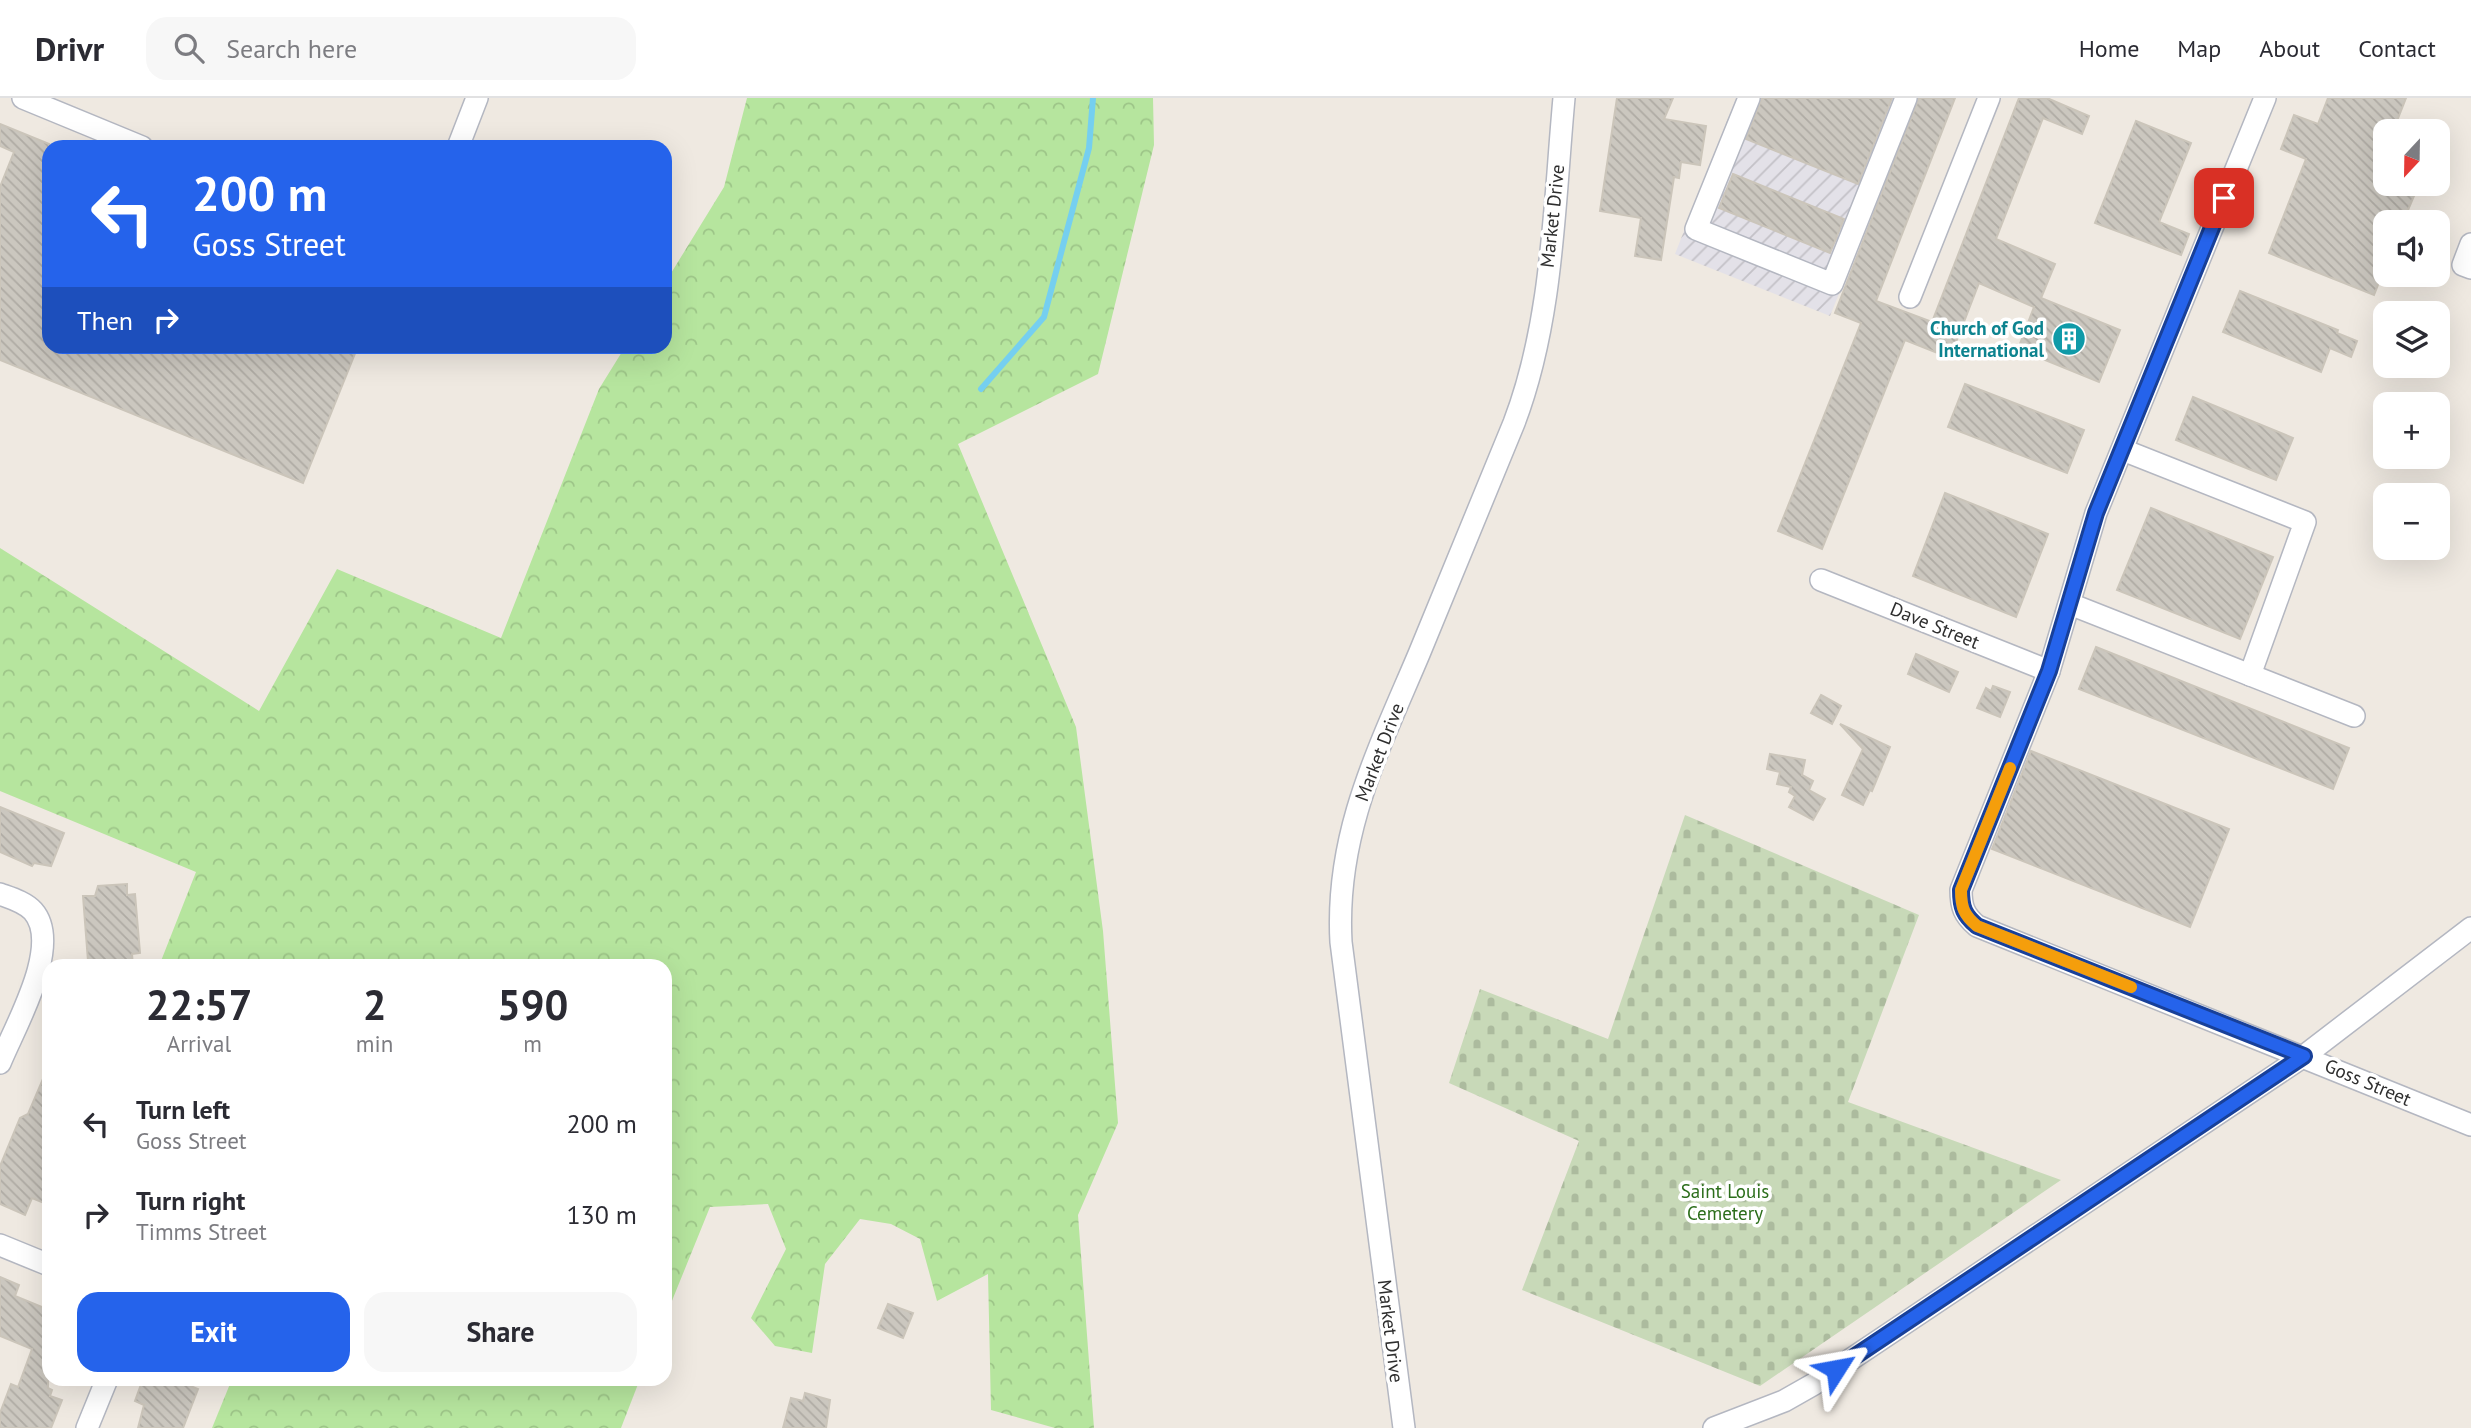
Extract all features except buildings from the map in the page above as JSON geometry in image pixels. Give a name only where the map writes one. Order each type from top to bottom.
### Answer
[{"type":"street","points":[[23,98],[125,140]]},
{"type":"street","points":[[461,140],[477,98]]},
{"type":"street","name":"Market Drive","points":[[1404,1428],[1340,942],[1341,875],[1349,834],[1373,764],[1514,423],[1530,378],[1545,290],[1564,98]]},
{"type":"street","points":[[1749,98],[1696,229],[1832,284],[1906,98]]},
{"type":"street","points":[[1910,297],[1989,98]]},
{"type":"street","points":[[2049,671],[2096,513],[2265,98]]},
{"type":"street","points":[[2471,244],[2463,265],[2471,268]]},
{"type":"street","points":[[2123,450],[2305,522],[2250,675]]},
{"type":"street","name":"Dave Street","points":[[1821,580],[2049,671]]},
{"type":"street","points":[[2070,604],[2354,716]]},
{"type":"street","name":"Goss Street","points":[[2049,671],[1961,890],[1961,906],[1966,917],[1977,926],[2471,1125]]},
{"type":"street","points":[[0,894],[32,910],[41,923],[44,949],[0,1063]]},
{"type":"street","points":[[1718,1428],[1784,1401],[1814,1384],[2304,1056],[2471,929]]},
{"type":"street","points":[[0,1245],[42,1262]]},
{"type":"street","points":[[87,1428],[104,1386]]},
{"type":"shaded area","points":[[1736,98],[1918,98],[1830,316],[1675,254]]},
{"type":"green space","points":[[747,98],[1153,98],[1154,145],[1098,374],[958,444],[1076,727],[1103,931],[1118,1123],[1078,1215],[1094,1428],[1055,1428],[991,1410],[988,1274],[937,1301],[920,1239],[891,1224],[860,1219],[825,1264],[812,1353],[775,1346],[751,1318],[786,1249],[768,1204],[710,1207],[672,1301],[672,959],[162,959],[196,872],[0,791],[0,548],[259,711],[337,569],[501,638],[599,389],[621,354],[672,354],[672,272],[724,187]]},
{"type":"green space","name":"Saint Louis Cemetery","points":[[1685,815],[1919,915],[1848,1102],[2061,1180],[1760,1386],[1522,1290],[1579,1141],[1449,1083],[1480,989],[1608,1039]]},
{"type":"green space","points":[[229,1386],[637,1386],[621,1428],[212,1428]]},
{"type":"waterway","points":[[981,389],[1044,317],[1089,148],[1093,98]]},
{"type":"slow traffic","points":[[2010,768],[1961,890],[1961,906],[1966,917],[1977,926],[2131,987]]},
{"type":"place","name":"Church of God International","points":[[2069,339]]},
{"type":"route","points":[[1836,1369],[2304,1056],[1977,926],[1966,917],[1961,906],[1961,890],[2049,671],[2096,513],[2224,198]]}]
